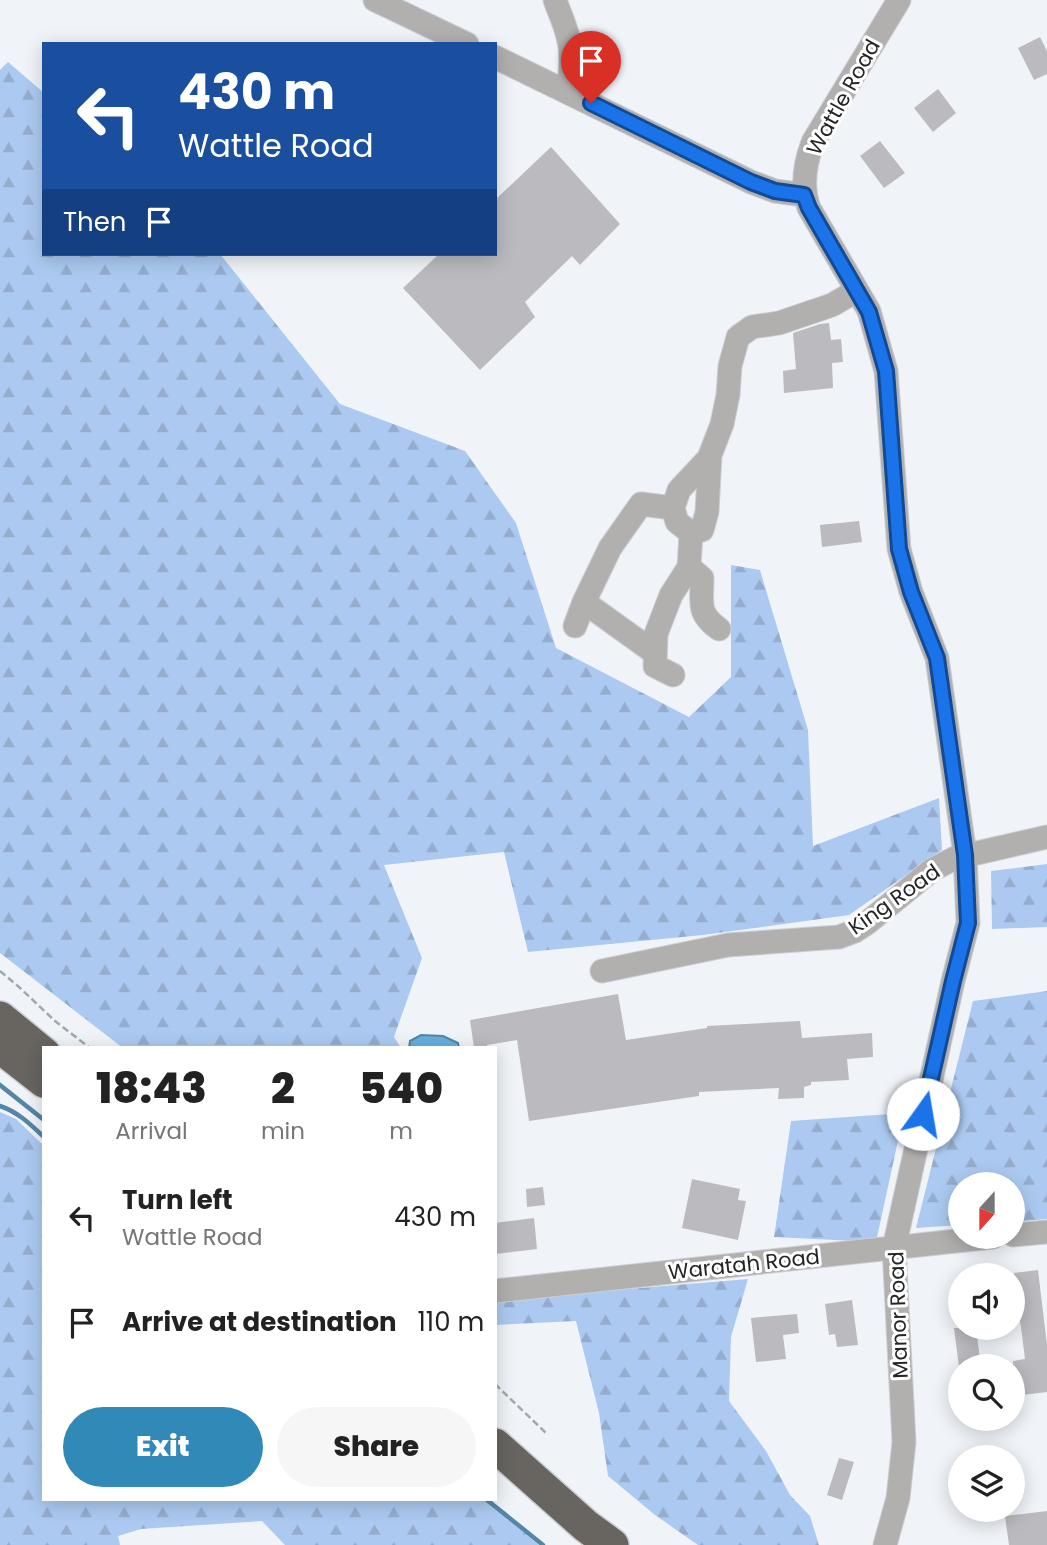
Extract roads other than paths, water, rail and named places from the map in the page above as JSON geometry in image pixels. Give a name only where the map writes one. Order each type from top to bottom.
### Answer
[{"type":"highway","points":[[0,1018],[42,1052]]},
{"type":"highway","points":[[0,1046],[42,1079]]},
{"type":"highway","points":[[497,1448],[612,1545]]},
{"type":"highway","points":[[497,1476],[580,1545]]},
{"type":"street","points":[[375,0],[463,42]]},
{"type":"street","points":[[555,0],[568,35],[570,49],[568,92]]},
{"type":"street","name":"Wattle Road","points":[[804,195],[807,161],[813,142],[899,0]]},
{"type":"street","points":[[497,58],[751,182],[775,191],[804,195]]},
{"type":"street","name":"Manor Road","points":[[804,195],[869,312],[886,371],[899,549],[911,592],[937,658],[965,855],[968,923],[894,1248],[903,1450],[898,1497],[885,1545]]},
{"type":"street","points":[[691,533],[702,530],[707,512],[710,456],[722,424],[730,366],[738,337],[752,327],[779,324],[832,305],[856,291]]},
{"type":"street","points":[[710,456],[679,490],[673,508],[677,522],[691,533],[700,575],[702,611],[719,629]]},
{"type":"street","points":[[575,626],[610,548],[641,504],[673,508]]},
{"type":"street","points":[[673,675],[654,666],[656,634],[671,595],[700,575]]},
{"type":"street","points":[[584,602],[655,653]]},
{"type":"street","name":"King Road","points":[[603,971],[728,945],[839,937],[867,923],[932,870],[955,858],[1047,837]]},
{"type":"street","points":[[1026,1234],[1047,1232]]},
{"type":"street","name":"Waratah Road","points":[[497,1291],[948,1242]]},
{"type":"waterway","points":[[0,1085],[42,1118]]},
{"type":"waterway","points":[[0,1106],[18,1115],[42,1135]]},
{"type":"waterway","points":[[488,1501],[543,1545]]}]
